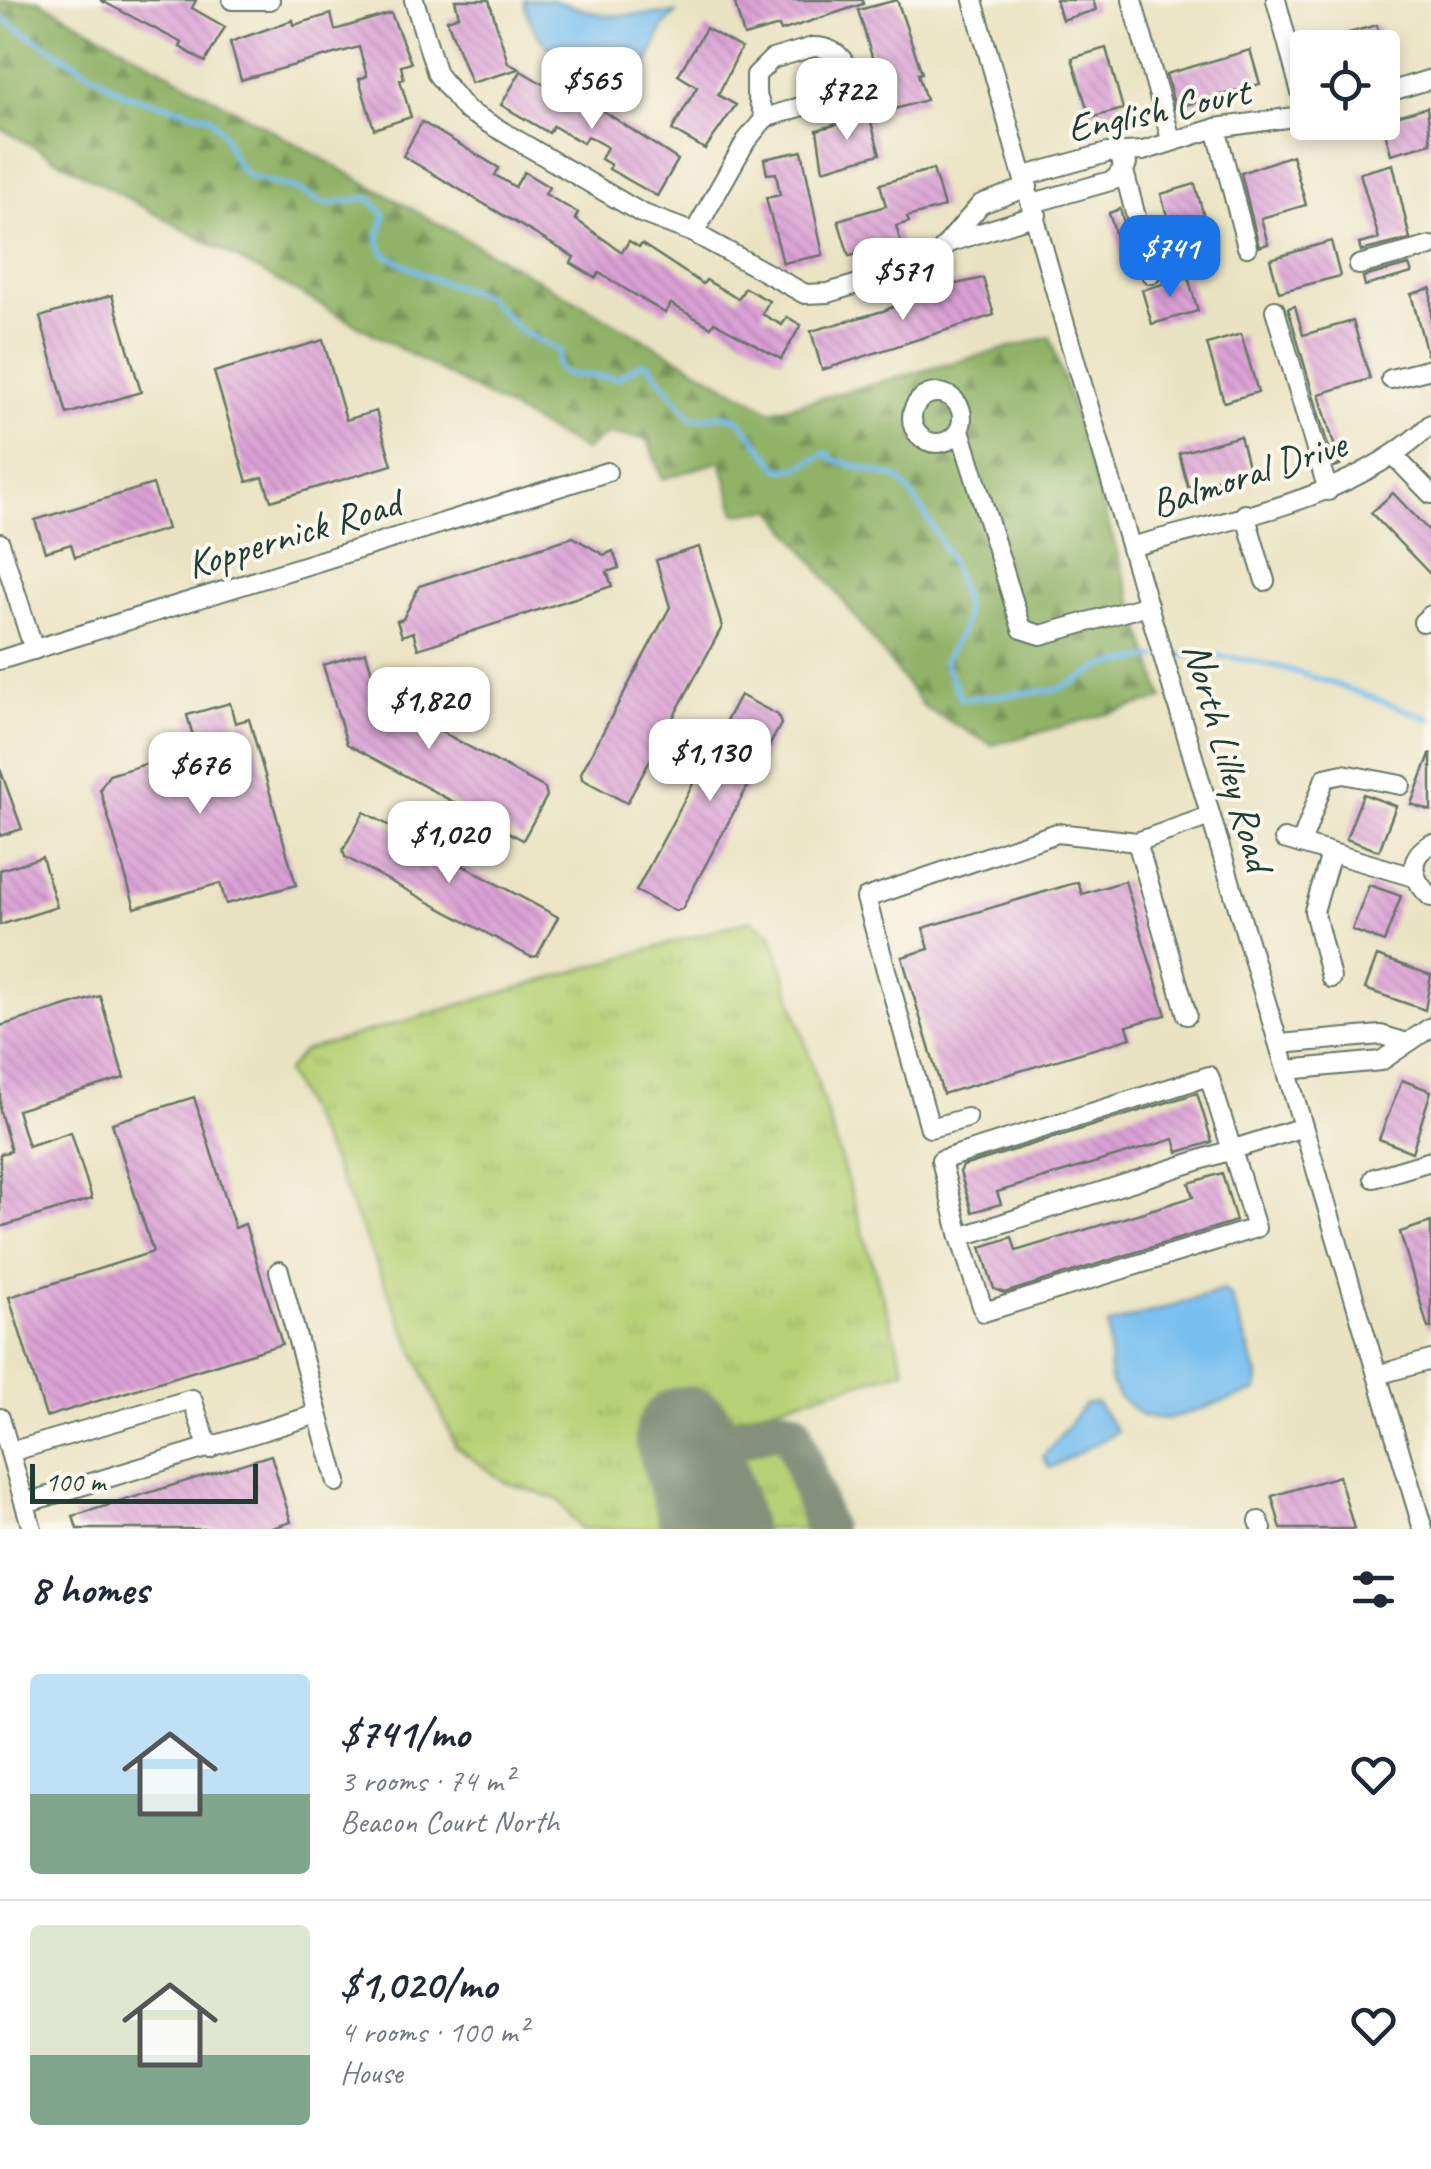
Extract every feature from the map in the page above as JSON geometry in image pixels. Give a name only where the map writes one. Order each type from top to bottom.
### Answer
[{"type":"street","points":[[232,0],[270,0]]},
{"type":"street","points":[[414,0],[437,74],[457,104],[641,214],[694,232],[793,289],[818,295],[920,265],[948,243],[1031,195]]},
{"type":"street","name":"North Lilley Road","points":[[973,0],[1130,546],[1423,1529]]},
{"type":"street","points":[[1132,0],[1171,139]]},
{"type":"street","points":[[1276,0],[1290,52]]},
{"type":"street","points":[[694,232],[746,140],[765,118],[838,94],[848,76],[842,57],[834,49],[813,47],[763,65],[755,84],[765,118]]},
{"type":"street","points":[[1400,88],[1431,79]]},
{"type":"street","name":"English Court","points":[[1031,195],[1171,139],[1290,117]]},
{"type":"street","points":[[1216,128],[1247,247]]},
{"type":"street","points":[[948,243],[968,213],[981,204],[1114,180],[1120,160]]},
{"type":"street","points":[[1120,160],[1151,274]]},
{"type":"street","points":[[1360,266],[1431,246]]},
{"type":"street","points":[[1274,310],[1328,491]]},
{"type":"street","points":[[1392,379],[1431,368]]},
{"type":"street","name":"Balmoral Drive","points":[[1130,546],[1328,491],[1394,456],[1431,424]]},
{"type":"street","points":[[960,430],[1022,629],[1041,635],[1148,605]]},
{"type":"street","points":[[1394,456],[1431,494]]},
{"type":"street","name":"Koppernick Road","points":[[0,660],[607,472]]},
{"type":"street","points":[[1245,514],[1265,581]]},
{"type":"street","points":[[0,543],[34,650]]},
{"type":"street","points":[[1401,785],[1342,774],[1325,778],[1293,842],[1414,876],[1431,897]]},
{"type":"street","points":[[967,1118],[930,1128],[866,898],[1057,833],[1138,842],[1210,816]]},
{"type":"street","points":[[1138,842],[1186,1014]]},
{"type":"street","points":[[1414,876],[1417,854],[1431,844]]},
{"type":"street","points":[[1331,978],[1314,911],[1332,854]]},
{"type":"street","points":[[1280,1044],[1381,1035],[1421,1039]]},
{"type":"street","points":[[1286,1070],[1381,1062],[1421,1039]]},
{"type":"street","points":[[1208,1076],[1235,1150],[1256,1228],[984,1312],[960,1237],[941,1160],[1208,1076]]},
{"type":"street","points":[[960,1237],[1303,1127]]},
{"type":"street","points":[[1374,1178],[1431,1161]]},
{"type":"street","points":[[278,1272],[337,1482]]},
{"type":"street","points":[[1378,1375],[1431,1360]]},
{"type":"street","points":[[10,1452],[192,1398],[209,1449]]},
{"type":"street","points":[[25,1503],[318,1414]]},
{"type":"street","points":[[0,1418],[32,1529]]},
{"type":"green space","points":[[0,0],[39,0],[772,411],[1050,337],[1163,699],[992,745],[924,707],[773,509],[736,514],[721,461],[662,479],[648,439],[607,434],[584,450],[0,128]]},
{"type":"green space","points":[[750,920],[772,933],[905,1370],[656,1440],[682,1529],[581,1529],[558,1499],[505,1482],[456,1447],[334,1166],[286,1072],[303,1051]]},
{"type":"green space","points":[[784,1446],[798,1474],[814,1529],[747,1529],[728,1461],[748,1448]]},
{"type":"water","points":[[524,0],[552,0],[605,16],[676,13],[663,27],[635,95],[618,78],[548,46],[530,21]]},
{"type":"water","points":[[1224,1290],[1230,1295],[1258,1376],[1257,1391],[1169,1419],[1142,1416],[1119,1397],[1110,1381],[1108,1325]]},
{"type":"water","points":[[1096,1402],[1117,1432],[1050,1468],[1043,1457],[1085,1404]]},
{"type":"building","points":[[100,0],[196,0],[192,8],[225,27],[205,62],[180,47],[182,43]]},
{"type":"building","points":[[455,0],[489,0],[508,63],[519,69],[471,83],[447,20],[459,16]]},
{"type":"building","points":[[734,0],[863,0],[863,4],[781,31],[779,26],[744,36]]},
{"type":"building","points":[[897,0],[922,73],[918,74],[926,100],[888,111],[858,10]]},
{"type":"building","points":[[1056,0],[1093,0],[1096,10],[1062,20]]},
{"type":"building","points":[[391,13],[411,63],[401,66],[404,79],[400,80],[411,117],[374,129],[359,79],[367,76],[359,47],[241,80],[230,42],[293,20],[294,25],[331,14],[335,30]]},
{"type":"building","points":[[706,28],[741,48],[718,95],[736,105],[705,149],[672,130],[697,87],[678,75]]},
{"type":"building","points":[[1106,48],[1123,109],[1090,118],[1072,58]]},
{"type":"building","points":[[1250,50],[1260,84],[1175,108],[1166,74]]},
{"type":"building","points":[[521,71],[587,110],[591,103],[678,160],[657,196],[609,169],[611,165],[601,159],[607,147],[587,136],[583,143],[553,126],[549,133],[501,105]]},
{"type":"building","points":[[1427,107],[1431,143],[1391,154],[1387,140],[1400,140],[1400,115]]},
{"type":"building","points":[[869,115],[880,154],[823,170],[817,130]]},
{"type":"building","points":[[422,122],[499,168],[495,175],[515,187],[524,172],[549,187],[545,194],[578,213],[575,219],[622,252],[629,241],[639,247],[642,244],[703,284],[706,280],[738,299],[745,288],[769,301],[762,314],[782,325],[787,317],[801,325],[781,359],[714,322],[711,327],[671,304],[665,313],[599,273],[596,278],[571,263],[574,257],[403,156]]},
{"type":"building","points":[[802,151],[823,255],[783,263],[766,198],[780,195],[776,173],[767,174],[764,159]]},
{"type":"building","points":[[1292,155],[1306,205],[1261,218],[1268,244],[1259,247],[1241,173]]},
{"type":"building","points":[[1393,164],[1410,239],[1361,251],[1359,244],[1379,239],[1360,173]]},
{"type":"building","points":[[933,169],[944,207],[907,217],[909,222],[896,226],[902,246],[849,256],[838,220],[886,206],[880,184]]},
{"type":"building","points":[[1195,184],[1211,242],[1177,252],[1161,194]]},
{"type":"building","points":[[1120,209],[1137,269],[1127,272],[1109,213]]},
{"type":"building","points":[[1331,241],[1340,276],[1279,292],[1270,259]]},
{"type":"building","points":[[1409,265],[1412,273],[1365,286],[1363,277]]},
{"type":"building","points":[[1188,277],[1198,311],[1152,324],[1142,290]]},
{"type":"building","points":[[983,278],[994,315],[822,370],[811,331],[883,311],[918,297],[917,293]]},
{"type":"building","points":[[1431,288],[1431,353],[1427,354],[1411,294]]},
{"type":"building","points":[[112,295],[141,392],[67,414],[40,317]]},
{"type":"building","points":[[1295,306],[1303,335],[1353,321],[1370,379],[1319,394],[1340,465],[1334,467],[1288,308]]},
{"type":"building","points":[[1241,334],[1258,392],[1224,402],[1207,344]]},
{"type":"building","points":[[323,340],[346,420],[376,411],[392,465],[271,501],[263,477],[247,482],[214,372]]},
{"type":"building","points":[[1240,436],[1249,470],[1188,487],[1179,453]]},
{"type":"building","points":[[153,484],[167,529],[75,557],[71,544],[45,552],[35,520]]},
{"type":"building","points":[[1393,493],[1431,533],[1431,575],[1371,513]]},
{"type":"building","points":[[573,537],[604,555],[613,551],[619,568],[607,572],[612,586],[418,649],[413,632],[402,636],[397,621],[403,619],[419,586]]},
{"type":"building","points":[[699,547],[722,627],[627,803],[582,779],[581,773],[670,607],[656,560]]},
{"type":"building","points":[[366,652],[379,698],[545,788],[547,796],[523,840],[347,744],[323,665]]},
{"type":"building","points":[[740,695],[778,715],[781,724],[682,909],[675,911],[636,891]]},
{"type":"building","points":[[230,703],[235,723],[249,719],[296,885],[226,904],[220,883],[135,908],[100,789],[109,775],[183,753],[180,740],[193,736],[187,715]]},
{"type":"building","points":[[1431,754],[1431,811],[1411,804]]},
{"type":"building","points":[[0,769],[22,829],[0,836]]},
{"type":"building","points":[[1363,794],[1396,806],[1379,851],[1346,839]]},
{"type":"building","points":[[364,812],[558,917],[537,956],[531,957],[345,857],[343,850]]},
{"type":"building","points":[[42,857],[57,907],[0,925],[0,870]]},
{"type":"building","points":[[1125,881],[1166,1015],[1127,1026],[1131,1038],[943,1094],[902,957],[929,949],[923,928],[1078,882],[1082,894]]},
{"type":"building","points":[[1369,885],[1401,896],[1384,942],[1352,930]]},
{"type":"building","points":[[1377,956],[1431,975],[1425,1010],[1365,989]]},
{"type":"building","points":[[100,996],[124,1078],[17,1110],[28,1146],[71,1132],[92,1199],[0,1227],[0,1154],[11,1151],[0,1111],[0,1026]]},
{"type":"building","points":[[1402,1080],[1431,1091],[1412,1152],[1379,1139]]},
{"type":"building","points":[[1197,1093],[1212,1142],[1178,1152],[1174,1139],[997,1192],[1001,1204],[972,1212],[960,1172],[963,1166]]},
{"type":"building","points":[[194,1097],[235,1228],[245,1224],[282,1344],[46,1417],[9,1297],[153,1252],[112,1123]]},
{"type":"building","points":[[1222,1173],[1236,1221],[1004,1293],[994,1289],[981,1247],[1012,1237],[1016,1251],[1193,1197],[1189,1183]]},
{"type":"building","points":[[1431,1222],[1431,1328],[1428,1328],[1400,1232]]},
{"type":"building","points":[[271,1455],[291,1522],[269,1529],[77,1529],[73,1516]]},
{"type":"building","points":[[1339,1476],[1354,1529],[1281,1529],[1272,1496]]},
{"type":"waterway","points":[[0,17],[127,95],[209,116],[223,133],[235,162],[249,177],[299,190],[325,204],[369,198],[385,215],[378,238],[383,253],[430,278],[485,296],[522,332],[560,351],[557,366],[563,374],[617,378],[640,364],[649,364],[692,419],[723,415],[739,419],[780,469],[798,468],[827,453],[834,460],[897,478],[931,524],[959,586],[964,620],[944,663],[961,699],[1057,690],[1107,665],[1157,657]]},
{"type":"waterway","points":[[1168,656],[1235,658],[1269,665],[1431,719]]},
{"type":"taxiway","points":[[690,1452],[780,1427],[792,1430],[824,1529]]},
{"type":"runway","points":[[686,1437],[713,1529]]}]
